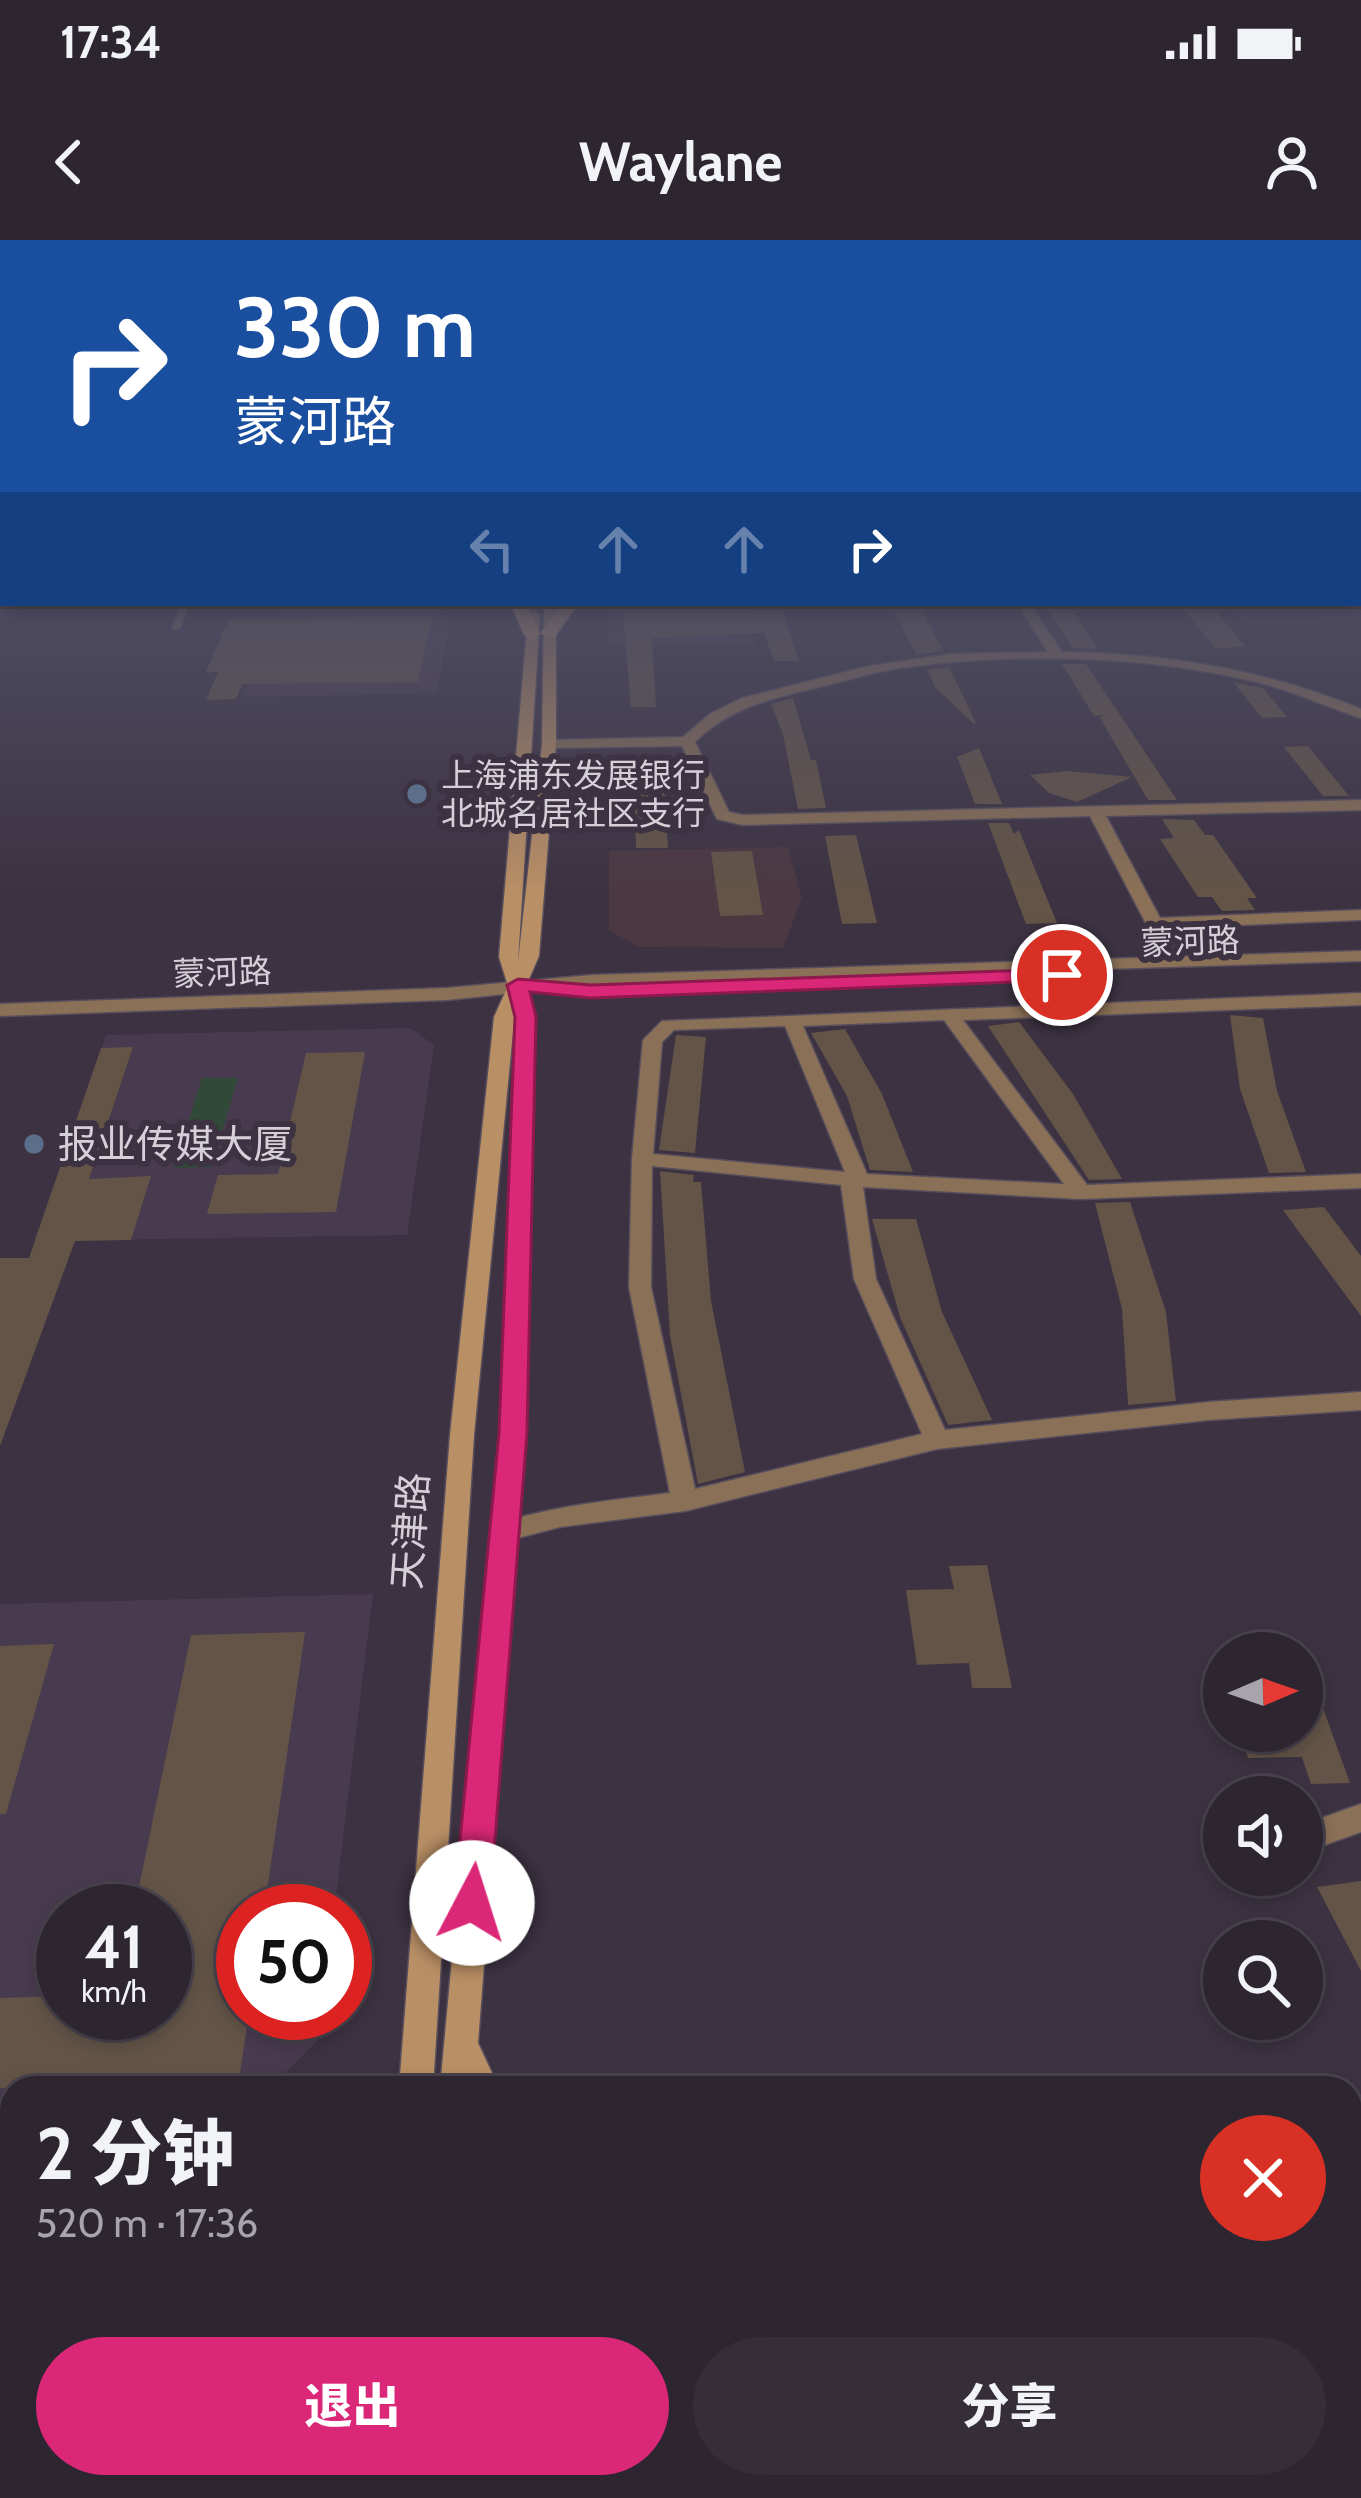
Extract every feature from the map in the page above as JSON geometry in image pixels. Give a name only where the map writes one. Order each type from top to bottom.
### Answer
[{"type":"main road","name":"天津路","points":[[458,2076],[506,1531],[526,1017],[508,957],[535,681]]},
{"type":"main road","name":"天津路","points":[[414,2076],[462,1435],[503,1017],[530,956],[549,744],[544,681]]},
{"type":"main road","points":[[460,2042],[476,2076]]},
{"type":"street","points":[[549,744],[688,741],[704,722],[751,698],[822,681]]},
{"type":"street","points":[[1259,681],[1324,695],[1361,714]]},
{"type":"street","points":[[688,741],[723,816],[743,820],[1361,805]]},
{"type":"street","points":[[1097,814],[1174,962]]},
{"type":"street","points":[[1155,923],[1361,914]]},
{"type":"street","name":"蒙河路","points":[[0,999],[449,981],[591,992],[1361,960]]},
{"type":"street","name":"蒙河路","points":[[0,1010],[447,994],[518,985],[1361,960]]},
{"type":"street","points":[[686,1501],[640,1287],[642,1159],[653,1040],[669,1024],[1358,1003]]},
{"type":"street","points":[[949,1014],[1081,1192]]},
{"type":"street","points":[[791,1019],[855,1180],[865,1280],[937,1440]]},
{"type":"street","points":[[642,1159],[855,1180],[1081,1192],[1361,1181]]},
{"type":"street","points":[[506,1531],[560,1517],[686,1501],[937,1440],[1209,1411],[1361,1401]]},
{"type":"street","points":[[1323,1832],[1361,1818]]},
{"type":"shaded area","points":[[249,681],[439,681],[437,693],[243,697]]},
{"type":"shaded area","points":[[788,847],[802,898],[783,948],[638,947],[609,930],[609,851]]},
{"type":"shaded area","points":[[410,1028],[434,1045],[407,1235],[34,1241],[106,1035]]},
{"type":"shaded area","points":[[373,1594],[337,1884],[216,1884],[216,2040],[318,2040],[282,2076],[0,2076],[0,1604]]},
{"type":"green space","points":[[202,1078],[238,1078],[212,1167],[174,1168]]},
{"type":"building","points":[[214,681],[418,681],[242,684],[236,699],[206,700]]},
{"type":"building","points":[[629,681],[655,681],[656,707],[631,707]]},
{"type":"building","points":[[932,681],[956,681],[976,723],[974,724]]},
{"type":"building","points":[[1073,681],[1098,681],[1177,800],[1148,800],[1100,718],[1104,715],[1094,716]]},
{"type":"building","points":[[1233,682],[1263,688],[1287,717],[1262,718]]},
{"type":"building","points":[[793,698],[811,760],[816,760],[826,808],[798,809],[783,734],[771,704]]},
{"type":"building","points":[[1308,746],[1349,796],[1323,796],[1284,747]]},
{"type":"building","points":[[979,748],[1002,804],[975,804],[957,757]]},
{"type":"building","points":[[663,768],[668,848],[636,848],[633,769]]},
{"type":"building","points":[[1067,771],[1132,777],[1077,802],[1049,793],[1030,775]]},
{"type":"building","points":[[1162,819],[1194,820],[1205,835],[1213,835],[1257,898],[1247,898],[1255,910],[1222,911],[1212,897],[1198,897],[1160,839],[1174,838]]},
{"type":"building","points":[[988,823],[1009,823],[1014,834],[1019,830],[1057,923],[1026,924]]},
{"type":"building","points":[[856,835],[877,923],[842,924],[825,836]]},
{"type":"building","points":[[752,851],[763,915],[720,916],[711,852]]},
{"type":"building","points":[[1230,1015],[1263,1018],[1277,1091],[1306,1172],[1269,1173],[1240,1089]]},
{"type":"building","points":[[1019,1022],[1073,1094],[1122,1179],[1089,1180],[988,1026]]},
{"type":"building","points":[[845,1029],[882,1094],[913,1172],[870,1170],[847,1096],[811,1033]]},
{"type":"building","points":[[676,1035],[706,1037],[695,1153],[659,1150]]},
{"type":"building","points":[[133,1047],[89,1179],[151,1176],[131,1240],[75,1241],[0,1446],[0,1258],[29,1258],[101,1048]]},
{"type":"building","points":[[365,1052],[336,1212],[207,1214],[218,1175],[278,1174],[306,1053]]},
{"type":"building","points":[[660,1171],[694,1175],[693,1182],[701,1182],[711,1301],[745,1472],[698,1484],[670,1336]]},
{"type":"building","points":[[1130,1202],[1166,1312],[1176,1401],[1128,1405],[1122,1309],[1095,1203]]},
{"type":"building","points":[[1324,1207],[1361,1256],[1361,1316],[1283,1210]]},
{"type":"building","points":[[872,1219],[916,1219],[942,1312],[992,1420],[948,1425],[900,1317]]},
{"type":"building","points":[[987,1565],[1012,1688],[972,1688],[969,1663],[917,1665],[906,1590],[954,1589],[949,1566]]},
{"type":"building","points":[[305,1632],[268,1884],[216,1884],[216,2040],[245,2040],[240,2076],[0,2076],[0,1998],[36,1997],[36,2040],[192,2040],[192,1884],[140,1884],[191,1635]]},
{"type":"building","points":[[54,1644],[6,1814],[0,1814],[0,1646]]},
{"type":"building","points":[[1323,1708],[1350,1783],[1323,1784],[1323,1776],[1308,1776],[1302,1757],[1248,1758],[1246,1752],[1323,1752]]},
{"type":"building","points":[[1361,1881],[1361,1971],[1322,1896],[1323,1886]]},
{"type":"place","name":"上海浦东发展银行 北城名居社区支行","points":[[417,794]]},
{"type":"place","name":"报业传媒大厦","points":[[34,1144]]},
{"type":"route","points":[[472,1903],[513,1433],[526,1017],[518,985],[591,992],[1062,975]]}]
